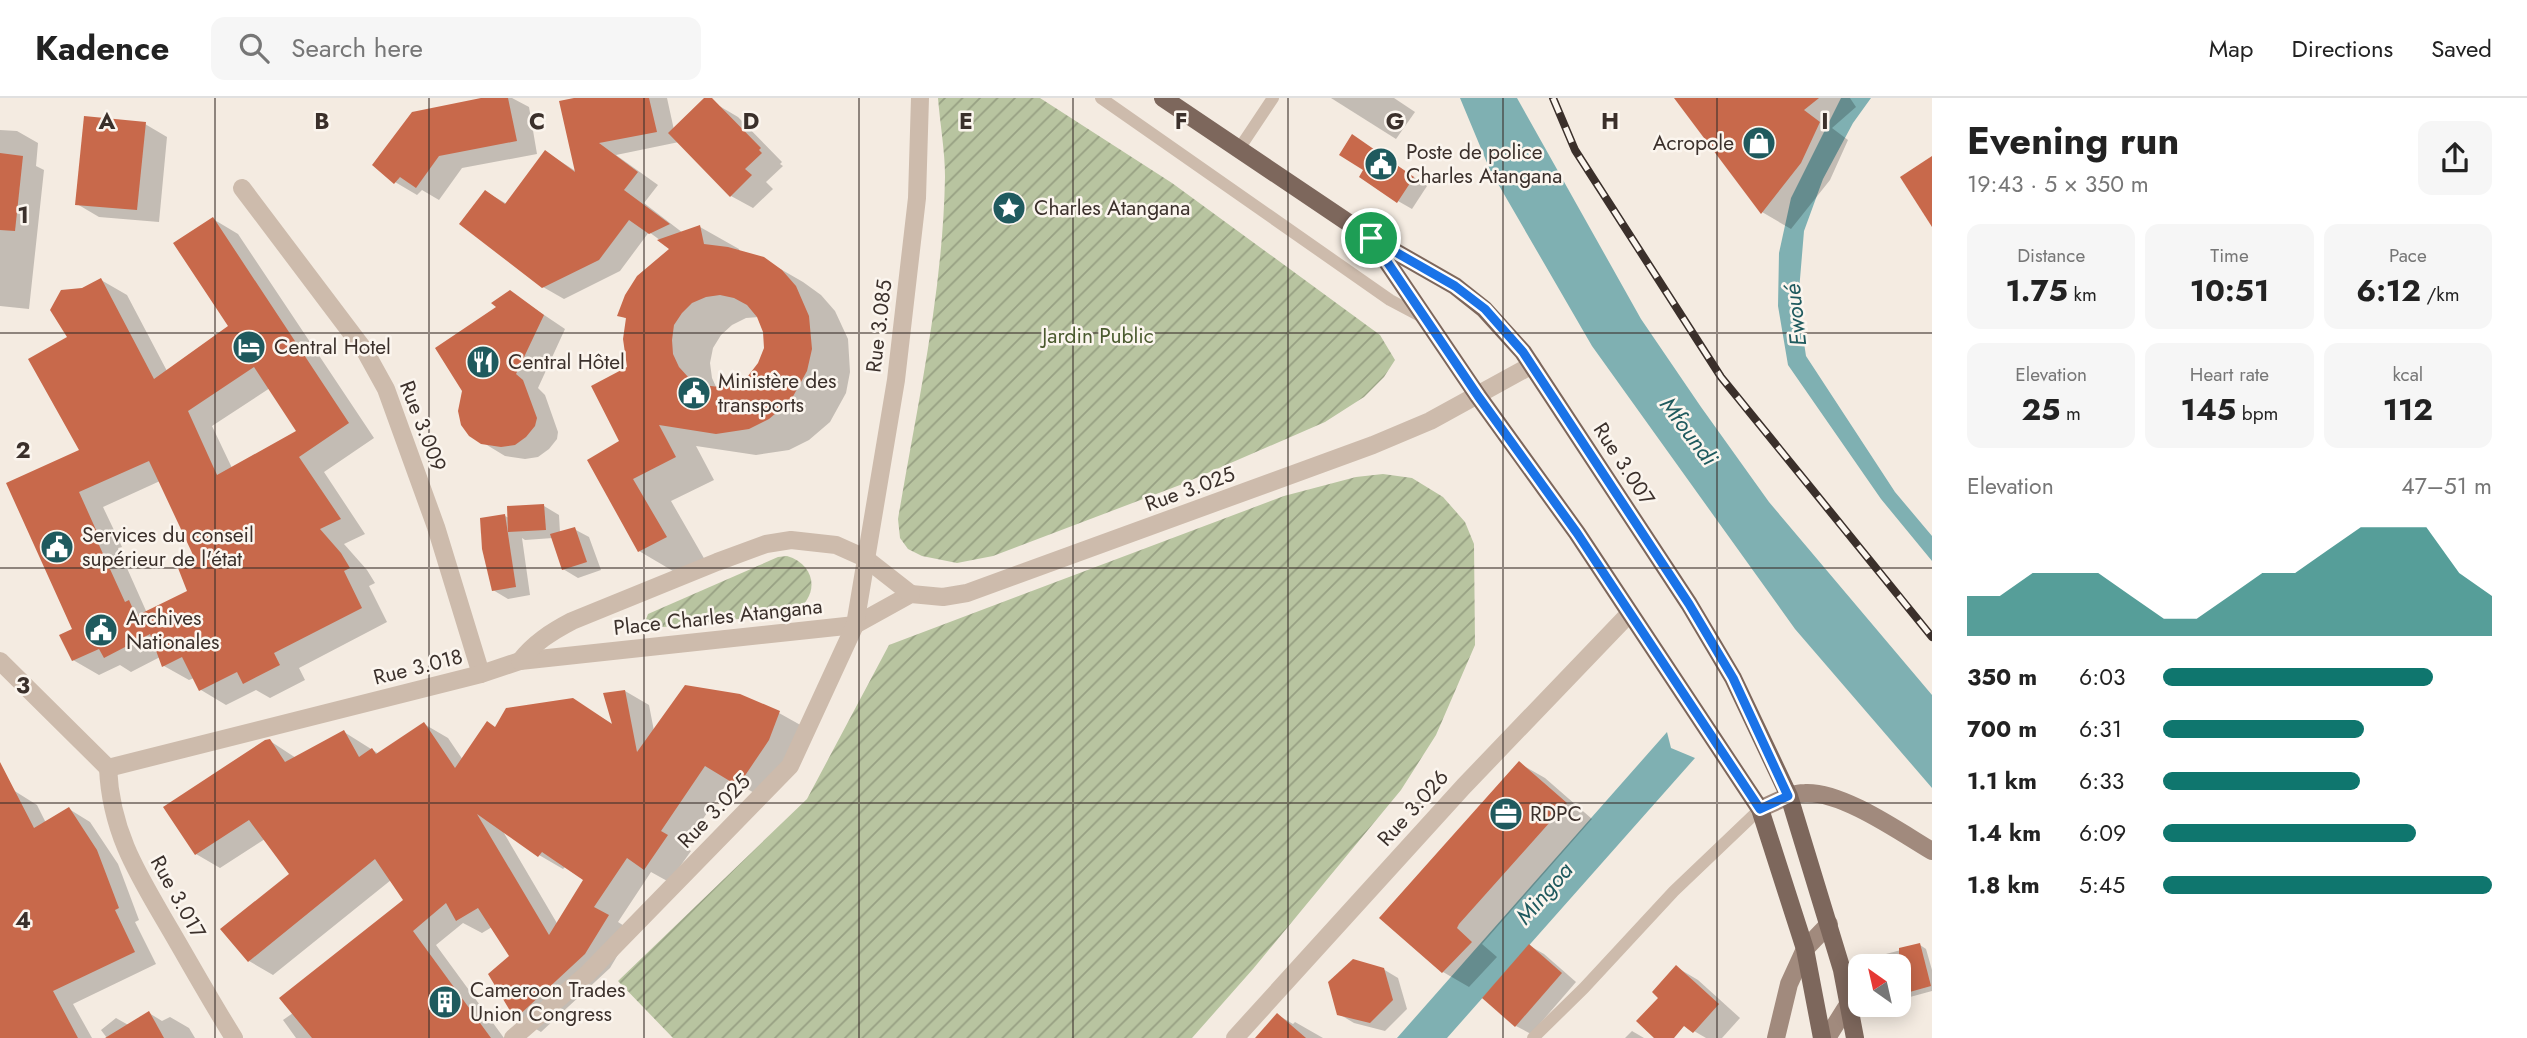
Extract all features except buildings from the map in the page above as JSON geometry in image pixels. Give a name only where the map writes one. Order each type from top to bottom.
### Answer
[{"type":"main road","name":"Rue 3.007","points":[[1163,98],[1371,238],[1455,286],[1485,309],[1532,365],[1689,604],[1733,678],[1788,796],[1829,923],[1848,999]]},
{"type":"main road","name":"Rue 3.007","points":[[1371,238],[1478,396],[1569,523],[1741,779],[1805,949],[1824,1038]]},
{"type":"main road","points":[[1754,813],[1788,796],[1805,793],[1849,804],[1932,851]]},
{"type":"main road","points":[[1776,1038],[1789,984],[1805,949],[1829,923]]},
{"type":"main road","points":[[1824,1038],[1848,1004]]},
{"type":"main road","name":"Rue 3.007","points":[[1851,1017],[1855,1038]]},
{"type":"street","name":"Rue 3.085","points":[[865,558],[892,412],[904,315],[917,198],[920,98]]},
{"type":"street","name":"Rue 3.009","points":[[242,188],[365,351],[386,389],[436,527],[481,674]]},
{"type":"street","name":"Rue 3.025","points":[[911,594],[943,597],[967,593],[1373,444],[1430,421],[1532,365]]},
{"type":"street","name":"Rue 3.018","points":[[108,768],[520,662],[531,647],[572,621],[766,544],[791,540],[812,541],[836,545],[865,558]]},
{"type":"street","points":[[865,558],[911,594],[855,625],[865,558]]},
{"type":"street","name":"Rue 3.026","points":[[1235,1038],[1464,786],[1629,614]]},
{"type":"street","name":"Rue 3.025","points":[[513,1038],[587,974],[790,766],[855,625]]},
{"type":"street","name":"Place Charles Atangana","points":[[520,662],[855,625]]},
{"type":"street","points":[[0,661],[108,768]]},
{"type":"street","name":"Rue 3.017","points":[[108,768],[110,797],[117,828],[134,867],[234,1038]]},
{"type":"lane","points":[[1101,98],[1390,300],[1428,320]]},
{"type":"lane","points":[[1239,149],[1273,98]]},
{"type":"lane","points":[[1533,1038],[1584,988],[1674,891],[1754,813]]},
{"type":"green space","name":"Jardin Public","points":[[938,98],[1040,98],[1172,183],[1380,335],[1395,360],[1384,377],[1364,397],[1325,422],[1180,485],[993,556],[957,563],[922,556],[908,549],[900,538],[898,519],[928,349],[943,220],[945,167]]},
{"type":"green space","points":[[1383,474],[1412,478],[1443,497],[1465,522],[1474,544],[1475,645],[1436,735],[1401,790],[1253,969],[1192,1038],[673,1038],[618,981],[807,799],[889,645],[1284,496],[1356,477]]},
{"type":"green space","points":[[787,556],[804,566],[811,582],[808,599],[793,613],[654,628],[645,622],[648,614],[778,557]]},
{"type":"water","name":"Mfoundi","points":[[1460,98],[1517,98],[1641,319],[1701,407],[1769,502],[1932,695],[1932,788],[1795,629],[1592,346],[1490,170]]},
{"type":"water","name":"Ewoué","points":[[1841,98],[1871,98],[1853,123],[1823,179],[1804,231],[1798,303],[1806,356],[1895,492],[1932,536],[1932,561],[1881,499],[1788,365],[1778,306],[1779,253],[1791,198]]},
{"type":"water","name":"Mingoa","points":[[1667,732],[1671,748],[1695,758],[1447,1038],[1397,1038]]},
{"type":"railway","points":[[1553,98],[1575,150],[1721,377],[1932,637]]},
{"type":"place","name":"Acropole","points":[[1759,143]]},
{"type":"place","name":"Poste de police Charles Atangana","points":[[1381,164]]},
{"type":"place","name":"Charles Atangana","points":[[1009,208]]},
{"type":"place","name":"Central Hotel","points":[[249,347]]},
{"type":"place","name":"Central Hôtel","points":[[483,362]]},
{"type":"place","name":"Ministère des transports","points":[[694,393]]},
{"type":"place","name":"Services du conseil supérieur de l'état","points":[[57,547]]},
{"type":"place","name":"Archives Nationales","points":[[101,630]]},
{"type":"place","name":"RDPC","points":[[1506,814]]},
{"type":"place","name":"Cameroon Trades Union Congress","points":[[445,1002]]},
{"type":"route","points":[[1371,238],[1455,286],[1485,309],[1523,352],[1689,604],[1733,678],[1788,796],[1760,809],[1577,533],[1478,396],[1371,238]]}]
